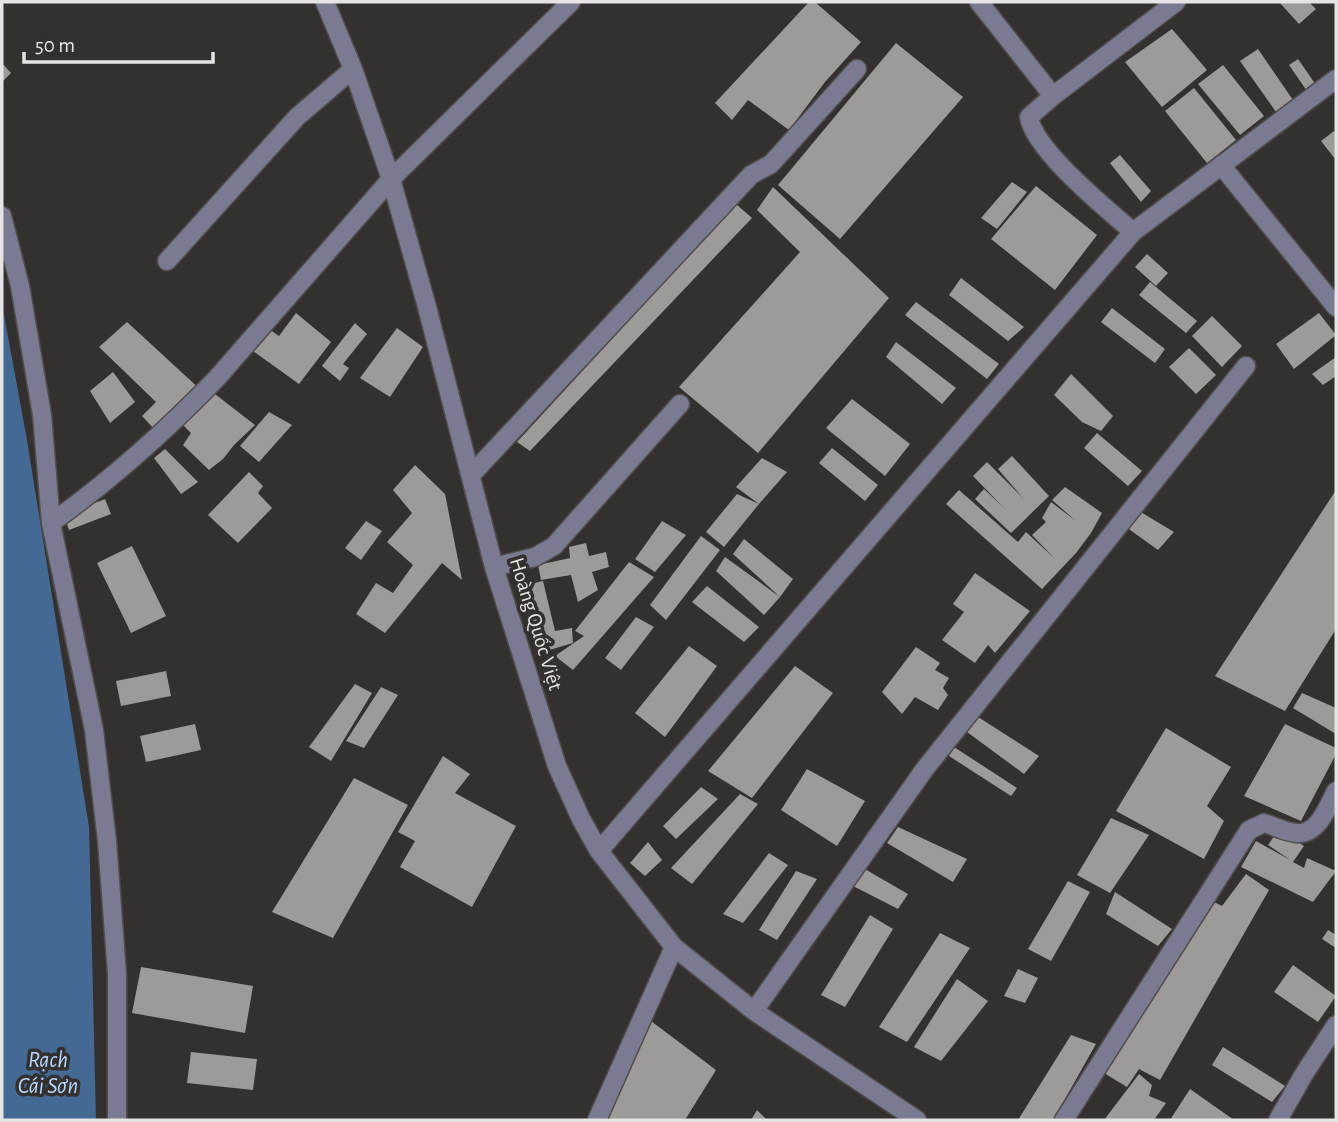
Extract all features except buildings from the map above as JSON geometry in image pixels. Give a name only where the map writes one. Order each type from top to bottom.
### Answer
[{"type":"street","name":"Hoàng Quốc Việt","points":[[325,2],[353,69],[391,179],[494,567],[557,766],[581,819],[599,851],[674,947],[754,1011],[916,1120]]},
{"type":"street","points":[[51,523],[163,433],[218,378],[391,179],[571,2]]},
{"type":"street","points":[[979,2],[1053,96]]},
{"type":"street","points":[[1133,232],[1073,178],[1049,152],[1030,123],[1030,114],[1176,2]]},
{"type":"street","points":[[167,261],[297,117],[353,69]]},
{"type":"street","points":[[471,475],[751,175],[771,164],[857,69]]},
{"type":"street","points":[[599,851],[1133,232],[1336,79]]},
{"type":"street","points":[[1221,165],[1334,298]]},
{"type":"street","points":[[2,216],[20,286],[42,415],[51,523],[94,730],[107,841],[117,974],[117,1120]]},
{"type":"street","points":[[754,1011],[924,770],[1246,366]]},
{"type":"street","points":[[494,567],[535,557],[554,546],[680,404]]},
{"type":"street","points":[[1063,1120],[1249,830],[1264,823],[1294,833],[1309,831],[1320,820],[1336,791]]},
{"type":"street","points":[[597,1120],[674,947]]},
{"type":"street","points":[[1278,1120],[1336,1025]]},
{"type":"water","name":"Rạch Cái Sơn","points":[[2,304],[27,440],[89,827],[96,1120],[2,1120]]}]
